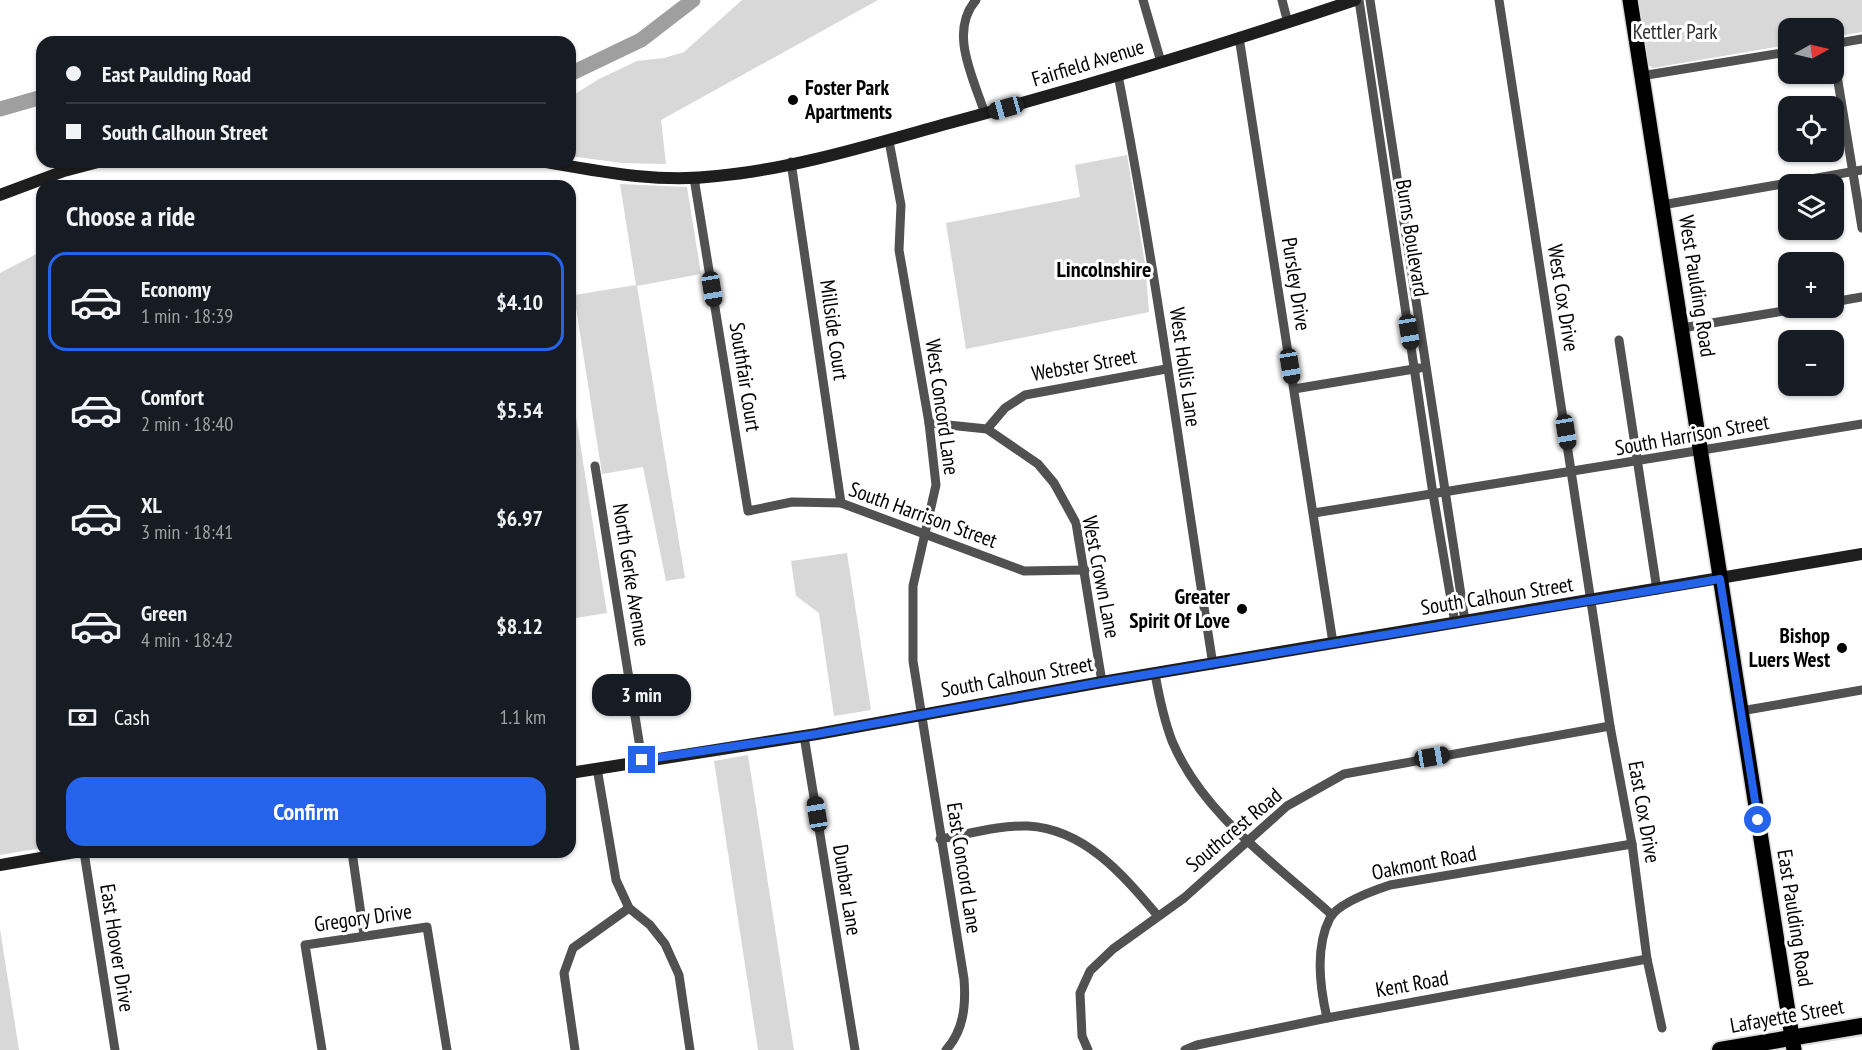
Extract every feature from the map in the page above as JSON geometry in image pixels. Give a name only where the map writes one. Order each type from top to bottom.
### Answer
[{"type":"highway","name":"Lafayette Street","points":[[1720,1050],[1793,1044],[1862,1026]]},
{"type":"main road","name":"West Paulding Road","points":[[1630,0],[1720,579]]},
{"type":"main road","name":"East Paulding Road","points":[[1720,579],[1793,1044]]},
{"type":"street","points":[[976,0],[965,17],[964,45],[985,114]]},
{"type":"street","points":[[1143,0],[1161,62]]},
{"type":"street","points":[[1282,0],[1288,23]]},
{"type":"street","name":"Fairfield Avenue","points":[[576,168],[622,176],[694,178],[718,176],[889,141],[1118,75],[1357,0]]},
{"type":"street","name":"Burns Boulevard","points":[[1357,0],[1433,494],[1460,622]]},
{"type":"street","name":"Burns Boulevard","points":[[1370,0],[1426,367],[1460,622]]},
{"type":"street","name":"West Cox Drive","points":[[1499,0],[1591,601]]},
{"type":"street","name":"Pursley Drive","points":[[1239,37],[1333,643]]},
{"type":"street","points":[[1844,42],[1862,39]]},
{"type":"street","points":[[1641,76],[1778,54]]},
{"type":"street","name":"West Hollis Lane","points":[[1118,75],[1147,225],[1166,369],[1213,665]]},
{"type":"street","points":[[1838,84],[1862,228]]},
{"type":"street","name":"West Concord Lane","points":[[889,141],[901,205],[899,250],[929,423],[936,485],[927,533],[913,586],[911,624],[913,661],[923,713]]},
{"type":"street","name":"Millside Court","points":[[791,162],[841,503]]},
{"type":"street","points":[[40,180],[75,168]]},
{"type":"street","points":[[1662,205],[1862,170]]},
{"type":"street","name":"Southfair Court","points":[[694,178],[748,511]]},
{"type":"street","points":[[0,195],[36,182]]},
{"type":"street","points":[[1844,300],[1862,297]]},
{"type":"street","points":[[1682,328],[1778,312]]},
{"type":"street","points":[[1618,340],[1657,590]]},
{"type":"street","points":[[1294,389],[1426,367]]},
{"type":"street","name":"Webster Street","points":[[987,429],[1005,408],[1025,394],[1166,369]]},
{"type":"street","name":"West Crown Lane","points":[[929,423],[987,429],[1038,464],[1054,483],[1076,523],[1102,682]]},
{"type":"street","name":"South Harrison Street","points":[[1314,513],[1637,463],[1862,424]]},
{"type":"street","name":"North Gerke Avenue","points":[[595,466],[642,760]]},
{"type":"street","name":"South Harrison Street","points":[[748,511],[792,502],[841,503],[927,533],[1024,571],[1085,570]]},
{"type":"street","name":"South Calhoun Street","points":[[576,772],[804,736],[1102,682],[1862,554]]},
{"type":"street","name":"East Cox Drive","points":[[1591,601],[1610,726],[1632,844],[1647,959],[1662,1028]]},
{"type":"street","points":[[1155,674],[1166,721],[1181,760],[1202,792],[1248,841],[1332,915],[1325,935],[1320,973],[1327,1018]]},
{"type":"street","points":[[1741,711],[1862,690]]},
{"type":"street","name":"East Concord Lane","points":[[923,713],[940,839],[964,979],[965,999],[960,1028],[946,1050]]},
{"type":"street","name":"Southcrest Road","points":[[1088,1050],[1082,1036],[1080,993],[1090,971],[1113,949],[1184,898],[1287,806],[1344,774],[1610,726]]},
{"type":"street","name":"Dunbar Lane","points":[[804,736],[855,1050]]},
{"type":"street","points":[[597,768],[616,880],[629,908],[650,925],[665,944],[679,975],[690,1050]]},
{"type":"street","points":[[940,839],[1027,826],[1066,835],[1102,857],[1125,877],[1158,916]]},
{"type":"street","name":"Oakmont Road","points":[[1332,915],[1371,891],[1390,885],[1632,844]]},
{"type":"street","points":[[0,865],[40,858]]},
{"type":"street","name":"East Hoover Drive","points":[[85,858],[115,1050]]},
{"type":"street","points":[[353,858],[364,935]]},
{"type":"street","points":[[575,1050],[564,974],[573,948],[629,908]]},
{"type":"street","name":"Gregory Drive","points":[[322,1050],[305,945],[427,927],[447,1050]]},
{"type":"street","name":"Kent Road","points":[[1185,1050],[1197,1045],[1327,1018],[1647,959]]},
{"type":"green space","points":[[742,0],[878,0],[661,120],[666,164],[622,163],[576,157],[576,93],[599,79],[637,61],[664,58],[684,52]]},
{"type":"green space","name":"Kettler Park","points":[[1638,0],[1862,0],[1862,32],[1844,35],[1844,18],[1778,18],[1778,47],[1653,68],[1647,64]]},
{"type":"green space","points":[[1127,155],[1145,264],[1149,312],[966,349],[946,223],[1080,197],[1075,165]]},
{"type":"green space","points":[[620,184],[687,187],[701,274],[637,286],[685,578],[666,581],[643,467],[602,474],[576,308],[576,295],[636,285]]},
{"type":"green space","points":[[36,254],[36,849],[0,855],[0,273]]},
{"type":"green space","points":[[576,417],[607,613],[576,618]]},
{"type":"green space","points":[[847,553],[871,710],[834,716],[819,613],[796,596],[791,561]]},
{"type":"green space","points":[[748,755],[794,1050],[758,1050],[714,761]]},
{"type":"green space","points":[[0,929],[19,1050],[0,1050]]},
{"type":"waterway","points":[[576,71],[641,40],[693,0]]},
{"type":"waterway","points":[[0,109],[36,99]]},
{"type":"place","name":"Foster Park Apartments","points":[[793,100]]},
{"type":"place","name":"Greater Spirit Of Love","points":[[1242,609]]},
{"type":"place","name":"Bishop Luers West","points":[[1842,648]]},
{"type":"district","name":"Lincolnshire","points":[[1104,269]]},
{"type":"route","points":[[642,760],[817,734],[1102,682],[1720,579],[1758,820]]}]
